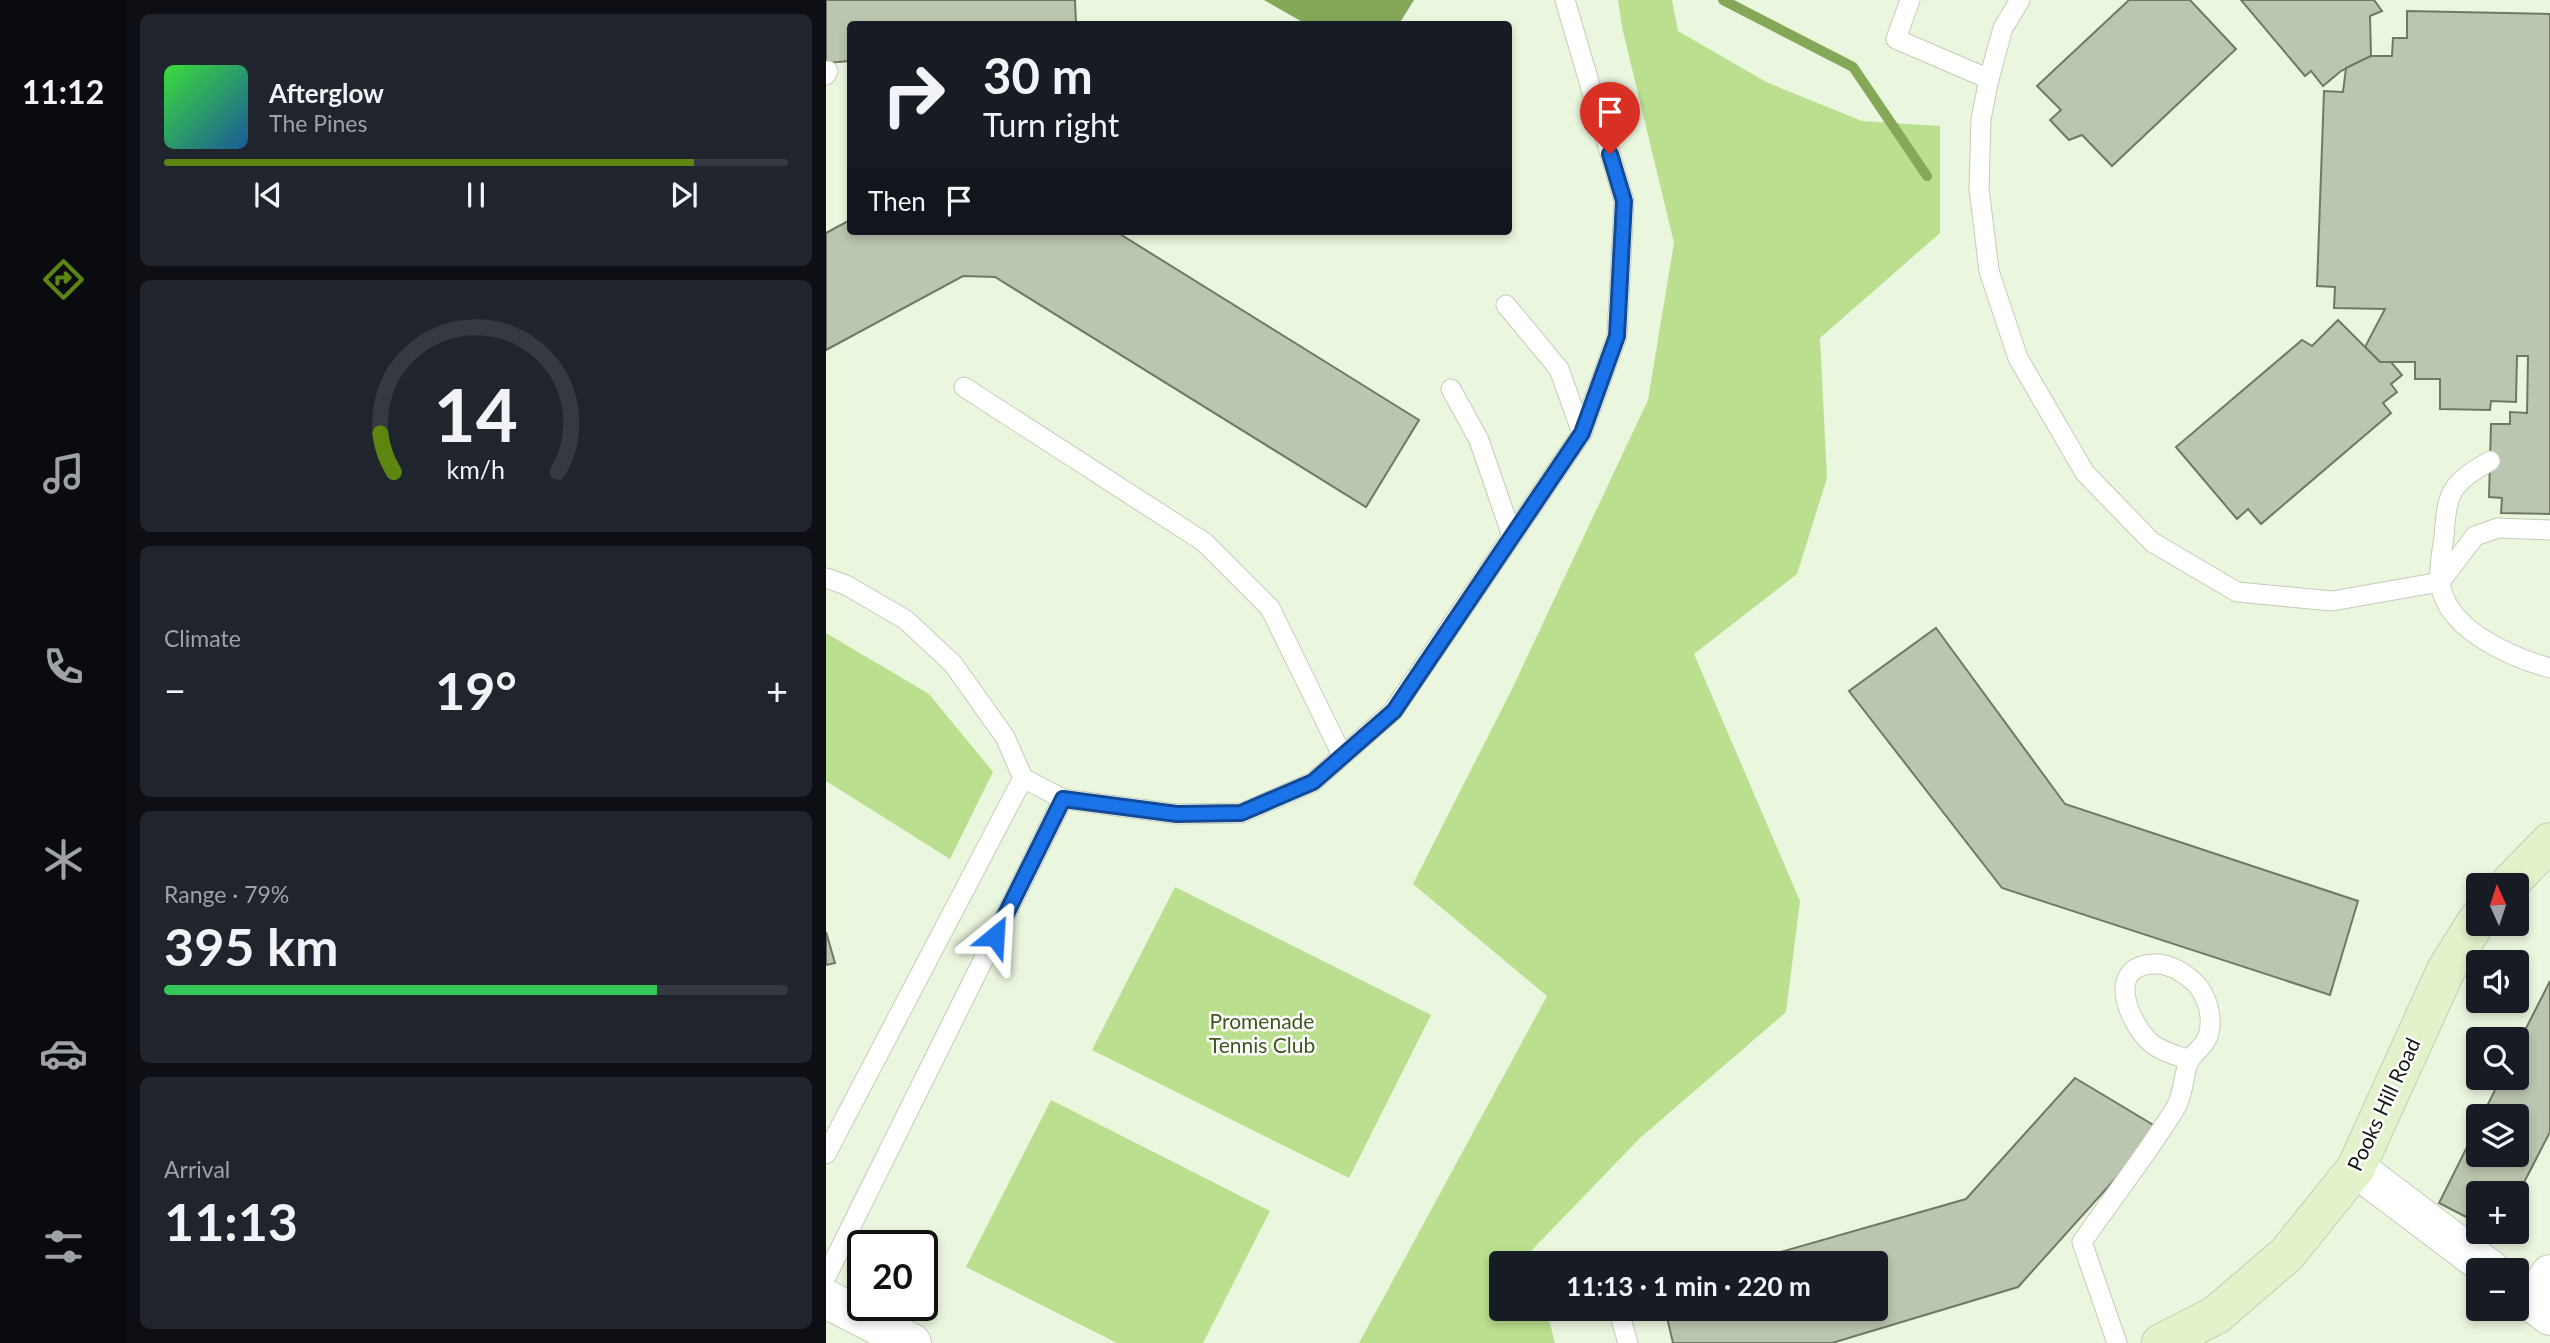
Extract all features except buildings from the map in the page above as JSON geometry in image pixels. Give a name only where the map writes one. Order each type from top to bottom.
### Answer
[{"type":"street","points":[[2520,873],[2550,842]]},
{"type":"street","name":"Pooks Hill Road","points":[[2161,1343],[2216,1315],[2287,1254],[2356,1168],[2446,970],[2467,936]]},
{"type":"street","points":[[2356,1168],[2475,1258]]},
{"type":"street","points":[[826,1299],[912,1343]]},
{"type":"lane","points":[[826,578],[845,585],[906,620],[953,663],[1004,737],[1023,778],[1063,799],[1177,814],[1241,813],[1313,782],[1394,711],[1582,433],[1617,336],[1624,201],[1565,0]]},
{"type":"lane","points":[[1910,0],[1896,39],[1989,79]]},
{"type":"lane","points":[[2020,0],[2003,28],[1981,119],[1979,188],[1989,271],[2018,358],[2085,473],[2152,542],[2237,592],[2332,601],[2440,582],[2474,536],[2498,528],[2550,530]]},
{"type":"lane","points":[[1506,305],[1559,369],[1582,433]]},
{"type":"lane","points":[[964,387],[1204,542],[1269,608],[1342,755]]},
{"type":"lane","points":[[1451,389],[1479,440],[1512,536]]},
{"type":"lane","points":[[2490,461],[2465,475],[2446,501],[2440,582],[2451,611],[2475,636],[2514,656],[2550,668]]},
{"type":"lane","points":[[826,1154],[1023,778]]},
{"type":"lane","points":[[826,1276],[1063,799]]},
{"type":"lane","points":[[2118,1343],[2082,1242],[2178,1104],[2190,1060],[2208,1035],[2208,1004],[2197,985],[2183,972],[2157,964],[2139,967],[2127,979],[2124,997],[2128,1013],[2151,1043],[2164,1051],[2190,1060]]},
{"type":"lane","points":[[1622,1321],[1628,1343]]},
{"type":"green space","points":[[1618,0],[1672,0],[1678,31],[1766,82],[1862,121],[1940,126],[1940,233],[1820,338],[1827,478],[1797,574],[1694,654],[1800,901],[1786,1012],[1640,1138],[1531,1251],[1489,1251],[1489,1321],[1549,1321],[1555,1343],[1359,1343],[1547,996],[1413,884],[1512,689],[1648,400],[1674,243],[1622,27]]},
{"type":"green space","points":[[826,633],[929,694],[993,772],[950,859],[826,781]]},
{"type":"green space","name":"Promenade Tennis Club","points":[[1175,887],[1431,1015],[1349,1178],[1092,1050]]},
{"type":"green space","points":[[1051,1100],[1270,1211],[1203,1343],[1117,1343],[966,1267]]},
{"type":"shaded area","points":[[1264,0],[1414,0],[1401,21],[1301,21]]},
{"type":"waterway","points":[[1723,0],[1853,67],[1927,176]]},
{"type":"route","points":[[995,936],[1063,799],[1177,814],[1241,813],[1313,782],[1394,711],[1582,433],[1617,336],[1624,201],[1610,154]]}]
